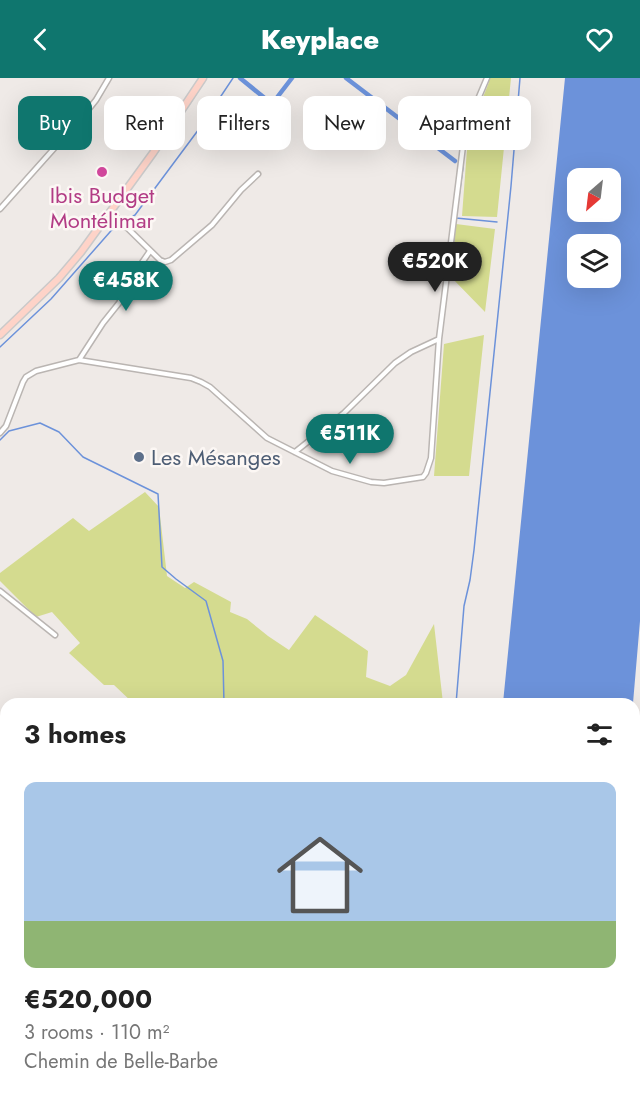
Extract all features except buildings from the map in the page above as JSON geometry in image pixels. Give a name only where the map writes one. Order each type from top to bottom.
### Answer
[{"type":"main road","points":[[0,335],[59,278],[81,252],[153,153],[203,78]]},
{"type":"street","points":[[0,209],[84,115],[109,78]]},
{"type":"street","points":[[0,433],[6,426],[26,377],[36,371],[79,360],[191,378],[201,382],[210,387],[267,438],[332,471],[371,482],[384,483],[423,477],[431,458],[439,339],[464,138],[487,78]]},
{"type":"street","points":[[110,212],[150,251],[165,262],[171,260],[212,225],[258,174]]},
{"type":"street","points":[[79,360],[119,303],[130,280],[150,251]]},
{"type":"street","points":[[295,452],[344,413],[395,363],[411,352],[439,339]]},
{"type":"street","points":[[0,591],[56,635]]},
{"type":"green space","points":[[489,78],[511,78],[509,96],[484,96]]},
{"type":"green space","points":[[467,150],[504,150],[497,217],[462,216]]},
{"type":"green space","points":[[456,224],[495,229],[485,312],[451,277]]},
{"type":"green space","points":[[484,335],[469,476],[434,476],[444,344]]},
{"type":"green space","points":[[145,492],[159,507],[167,576],[185,588],[194,582],[231,602],[230,612],[247,619],[289,650],[315,615],[368,651],[366,677],[390,686],[406,675],[434,624],[442,698],[128,698],[114,685],[104,685],[69,653],[80,643],[52,612],[36,617],[0,581],[0,573],[73,518],[89,531]]},
{"type":"water","points":[[565,78],[640,78],[640,621],[633,698],[503,698]]},
{"type":"waterway","points":[[125,221],[135,215],[199,129],[233,78]]},
{"type":"waterway","points":[[240,78],[272,104],[292,78]]},
{"type":"waterway","points":[[346,78],[455,161]]},
{"type":"waterway","points":[[456,698],[464,606],[474,550],[520,78]]},
{"type":"waterway","points":[[463,167],[456,218],[497,222]]},
{"type":"waterway","points":[[0,347],[51,299],[117,224]]},
{"type":"waterway","points":[[0,440],[9,431],[40,423],[59,432],[83,457],[158,494],[162,567],[206,601],[223,661],[224,698]]},
{"type":"place","name":"Ibis Budget Montélimar","points":[[102,172]]},
{"type":"place","name":"Les Mésanges","points":[[139,457]]}]
